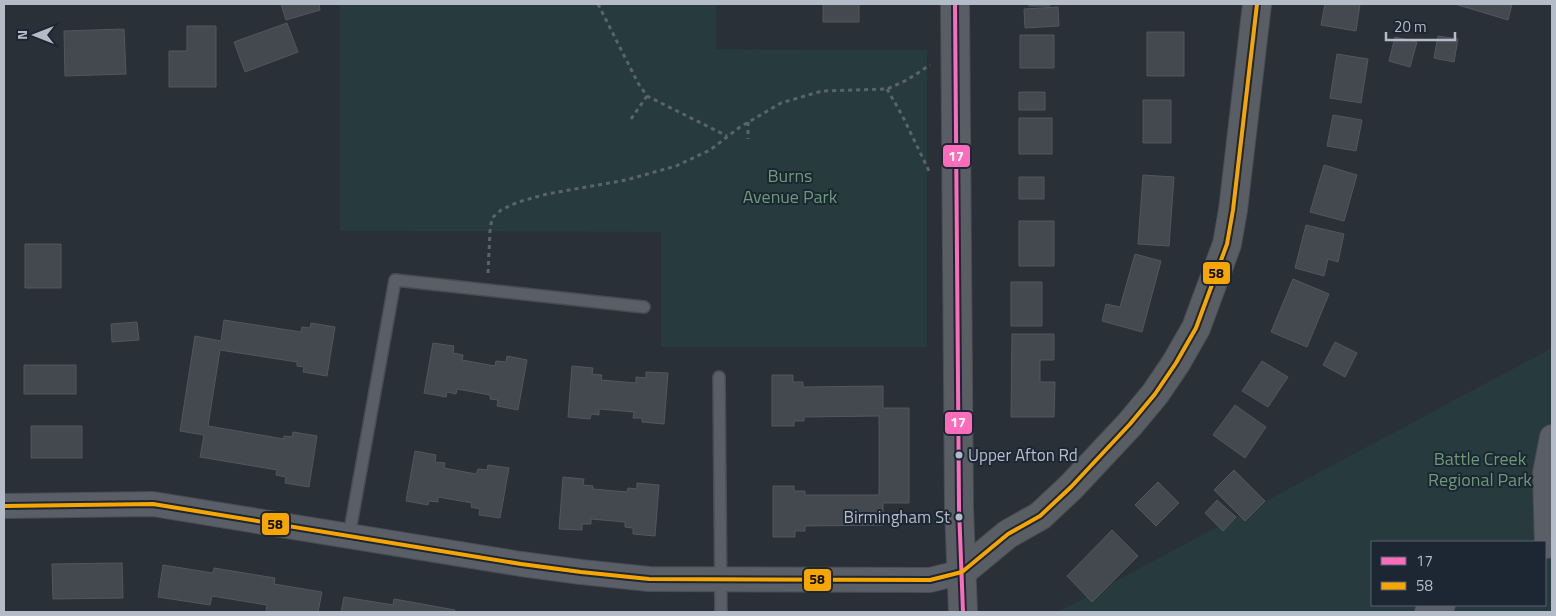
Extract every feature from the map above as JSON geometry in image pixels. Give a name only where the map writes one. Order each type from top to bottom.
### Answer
[{"type":"street","points":[[955,4],[959,508],[964,612]]},
{"type":"street","points":[[4,506],[153,504],[581,572],[649,579],[930,580],[962,572],[1008,534],[1040,516],[1071,488],[1155,394],[1196,328],[1227,244],[1233,210],[1258,4]]},
{"type":"street","points":[[1548,545],[1545,473],[1552,438]]},
{"type":"street","points":[[1427,612],[1441,606]]},
{"type":"lane","points":[[349,536],[395,280],[644,307]]},
{"type":"lane","points":[[719,377],[721,612]]},
{"type":"path","points":[[598,4],[638,83],[647,96],[727,136]]},
{"type":"path","points":[[487,290],[492,218],[501,210],[525,200],[626,180],[669,168],[710,150],[748,122],[781,103],[822,91],[887,89],[919,74],[933,63]]},
{"type":"path","points":[[887,89],[902,115],[932,178]]},
{"type":"path","points":[[631,119],[647,96]]},
{"type":"path","points":[[748,122],[748,139]]},
{"type":"green space","name":"Burns Avenue Park","points":[[340,4],[716,4],[716,49],[927,50],[927,347],[661,347],[661,232],[340,231]]},
{"type":"green space","name":"Battle Creek Regional Park","points":[[1552,348],[1552,612],[1058,612]]},
{"type":"building","points":[[281,4],[319,4],[320,10],[286,20]]},
{"type":"building","points":[[823,4],[859,4],[859,22],[823,22]]},
{"type":"building","points":[[1029,4],[1050,4],[1050,6],[1029,6]]},
{"type":"building","points":[[1325,4],[1360,4],[1356,31],[1321,25]]},
{"type":"building","points":[[1455,4],[1512,4],[1508,20]]},
{"type":"building","points":[[1058,7],[1059,26],[1025,28],[1024,9]]},
{"type":"building","points":[[287,23],[298,52],[245,72],[234,42]]},
{"type":"building","points":[[187,26],[216,26],[216,87],[169,87],[169,51],[187,51]]},
{"type":"building","points":[[124,29],[126,74],[65,76],[64,31]]},
{"type":"building","points":[[1147,32],[1184,32],[1184,76],[1147,76]]},
{"type":"building","points":[[1020,35],[1054,35],[1054,68],[1020,68]]},
{"type":"building","points":[[1438,36],[1458,39],[1454,62],[1434,58]]},
{"type":"building","points":[[1395,37],[1417,42],[1410,67],[1389,61]]},
{"type":"building","points":[[1337,54],[1368,59],[1361,103],[1330,98]]},
{"type":"building","points":[[1019,92],[1045,92],[1045,110],[1019,110]]},
{"type":"building","points":[[1143,100],[1171,100],[1171,143],[1143,143]]},
{"type":"building","points":[[1333,115],[1362,120],[1356,151],[1327,146]]},
{"type":"building","points":[[1019,118],[1052,118],[1052,154],[1019,154]]},
{"type":"building","points":[[1324,165],[1357,175],[1344,221],[1310,212]]},
{"type":"building","points":[[1143,175],[1174,177],[1169,246],[1138,244]]},
{"type":"building","points":[[1019,177],[1044,177],[1044,199],[1019,199]]},
{"type":"building","points":[[1019,221],[1054,221],[1054,266],[1019,266]]},
{"type":"building","points":[[1306,225],[1344,234],[1338,262],[1328,259],[1324,276],[1295,268]]},
{"type":"building","points":[[25,244],[61,244],[61,288],[25,288]]},
{"type":"building","points":[[1135,254],[1161,261],[1142,332],[1102,321],[1106,304],[1120,307]]},
{"type":"building","points":[[1293,279],[1329,294],[1307,347],[1271,332]]},
{"type":"building","points":[[1011,282],[1042,282],[1042,326],[1011,326]]},
{"type":"building","points":[[224,320],[301,332],[302,327],[310,328],[311,323],[335,327],[327,376],[303,372],[304,367],[297,366],[297,362],[220,350],[208,426],[284,439],[284,436],[292,437],[293,432],[317,436],[309,487],[285,483],[286,477],[276,475],[277,470],[200,457],[204,435],[180,431],[195,336],[221,341]]},
{"type":"building","points":[[137,322],[139,340],[112,342],[111,324]]},
{"type":"building","points":[[1012,334],[1054,334],[1054,360],[1040,360],[1040,382],[1055,382],[1054,417],[1011,417]]},
{"type":"building","points":[[1335,342],[1357,353],[1345,377],[1323,365]]},
{"type":"building","points":[[433,343],[454,346],[453,353],[463,355],[462,360],[495,366],[496,361],[506,362],[507,356],[527,360],[518,410],[497,406],[498,400],[490,399],[490,395],[457,389],[456,394],[447,392],[446,397],[424,393]]},
{"type":"building","points":[[1262,361],[1288,377],[1268,407],[1242,391]]},
{"type":"building","points":[[24,365],[76,365],[76,394],[24,394]]},
{"type":"building","points":[[572,366],[593,368],[592,374],[602,375],[601,380],[636,383],[636,377],[646,378],[646,372],[668,373],[664,424],[642,422],[642,418],[633,418],[634,412],[599,409],[599,415],[591,414],[590,419],[568,417]]},
{"type":"building","points":[[772,375],[793,375],[793,382],[803,382],[803,387],[883,386],[883,408],[909,408],[909,503],[883,503],[883,525],[805,526],[805,531],[795,531],[795,537],[773,537],[773,486],[794,486],[794,491],[805,491],[805,495],[879,495],[879,416],[804,417],[804,421],[794,421],[794,426],[772,426]]},
{"type":"building","points":[[1235,405],[1266,427],[1245,458],[1213,435]]},
{"type":"building","points":[[31,426],[82,426],[82,458],[31,458]]},
{"type":"building","points":[[415,451],[436,455],[435,462],[445,463],[444,468],[476,474],[478,469],[487,470],[488,465],[509,468],[500,518],[479,515],[480,509],[471,507],[472,503],[438,497],[438,502],[429,501],[428,505],[406,501]]},
{"type":"building","points":[[1234,470],[1265,501],[1245,521],[1214,490]]},
{"type":"building","points":[[563,477],[584,479],[583,485],[593,486],[593,489],[627,492],[628,488],[637,489],[637,483],[659,485],[655,536],[633,534],[633,528],[625,527],[625,522],[591,519],[591,524],[582,524],[582,530],[559,529]]},
{"type":"building","points":[[1158,482],[1179,503],[1156,526],[1135,505]]},
{"type":"building","points":[[1217,500],[1236,517],[1223,531],[1205,513]]},
{"type":"building","points":[[1112,530],[1138,556],[1092,602],[1067,576]]},
{"type":"building","points":[[122,563],[123,598],[53,599],[52,564]]},
{"type":"building","points":[[163,565],[213,573],[214,568],[275,578],[274,584],[322,592],[318,612],[266,612],[267,605],[212,596],[210,605],[158,597]]},
{"type":"building","points":[[344,597],[393,605],[394,599],[455,610],[454,612],[341,612]]},
{"type":"transit line","name":"17","points":[[955,4],[959,508],[963,612]]},
{"type":"transit line","name":"58","points":[[4,506],[153,504],[521,564],[649,579],[930,580],[962,572],[1008,534],[1040,516],[1071,487],[1130,424],[1155,394],[1196,328],[1227,244],[1233,210],[1257,4]]},
{"type":"place","name":"Upper Afton Rd","points":[[959,455]]},
{"type":"place","name":"Birmingham St","points":[[959,517]]}]
